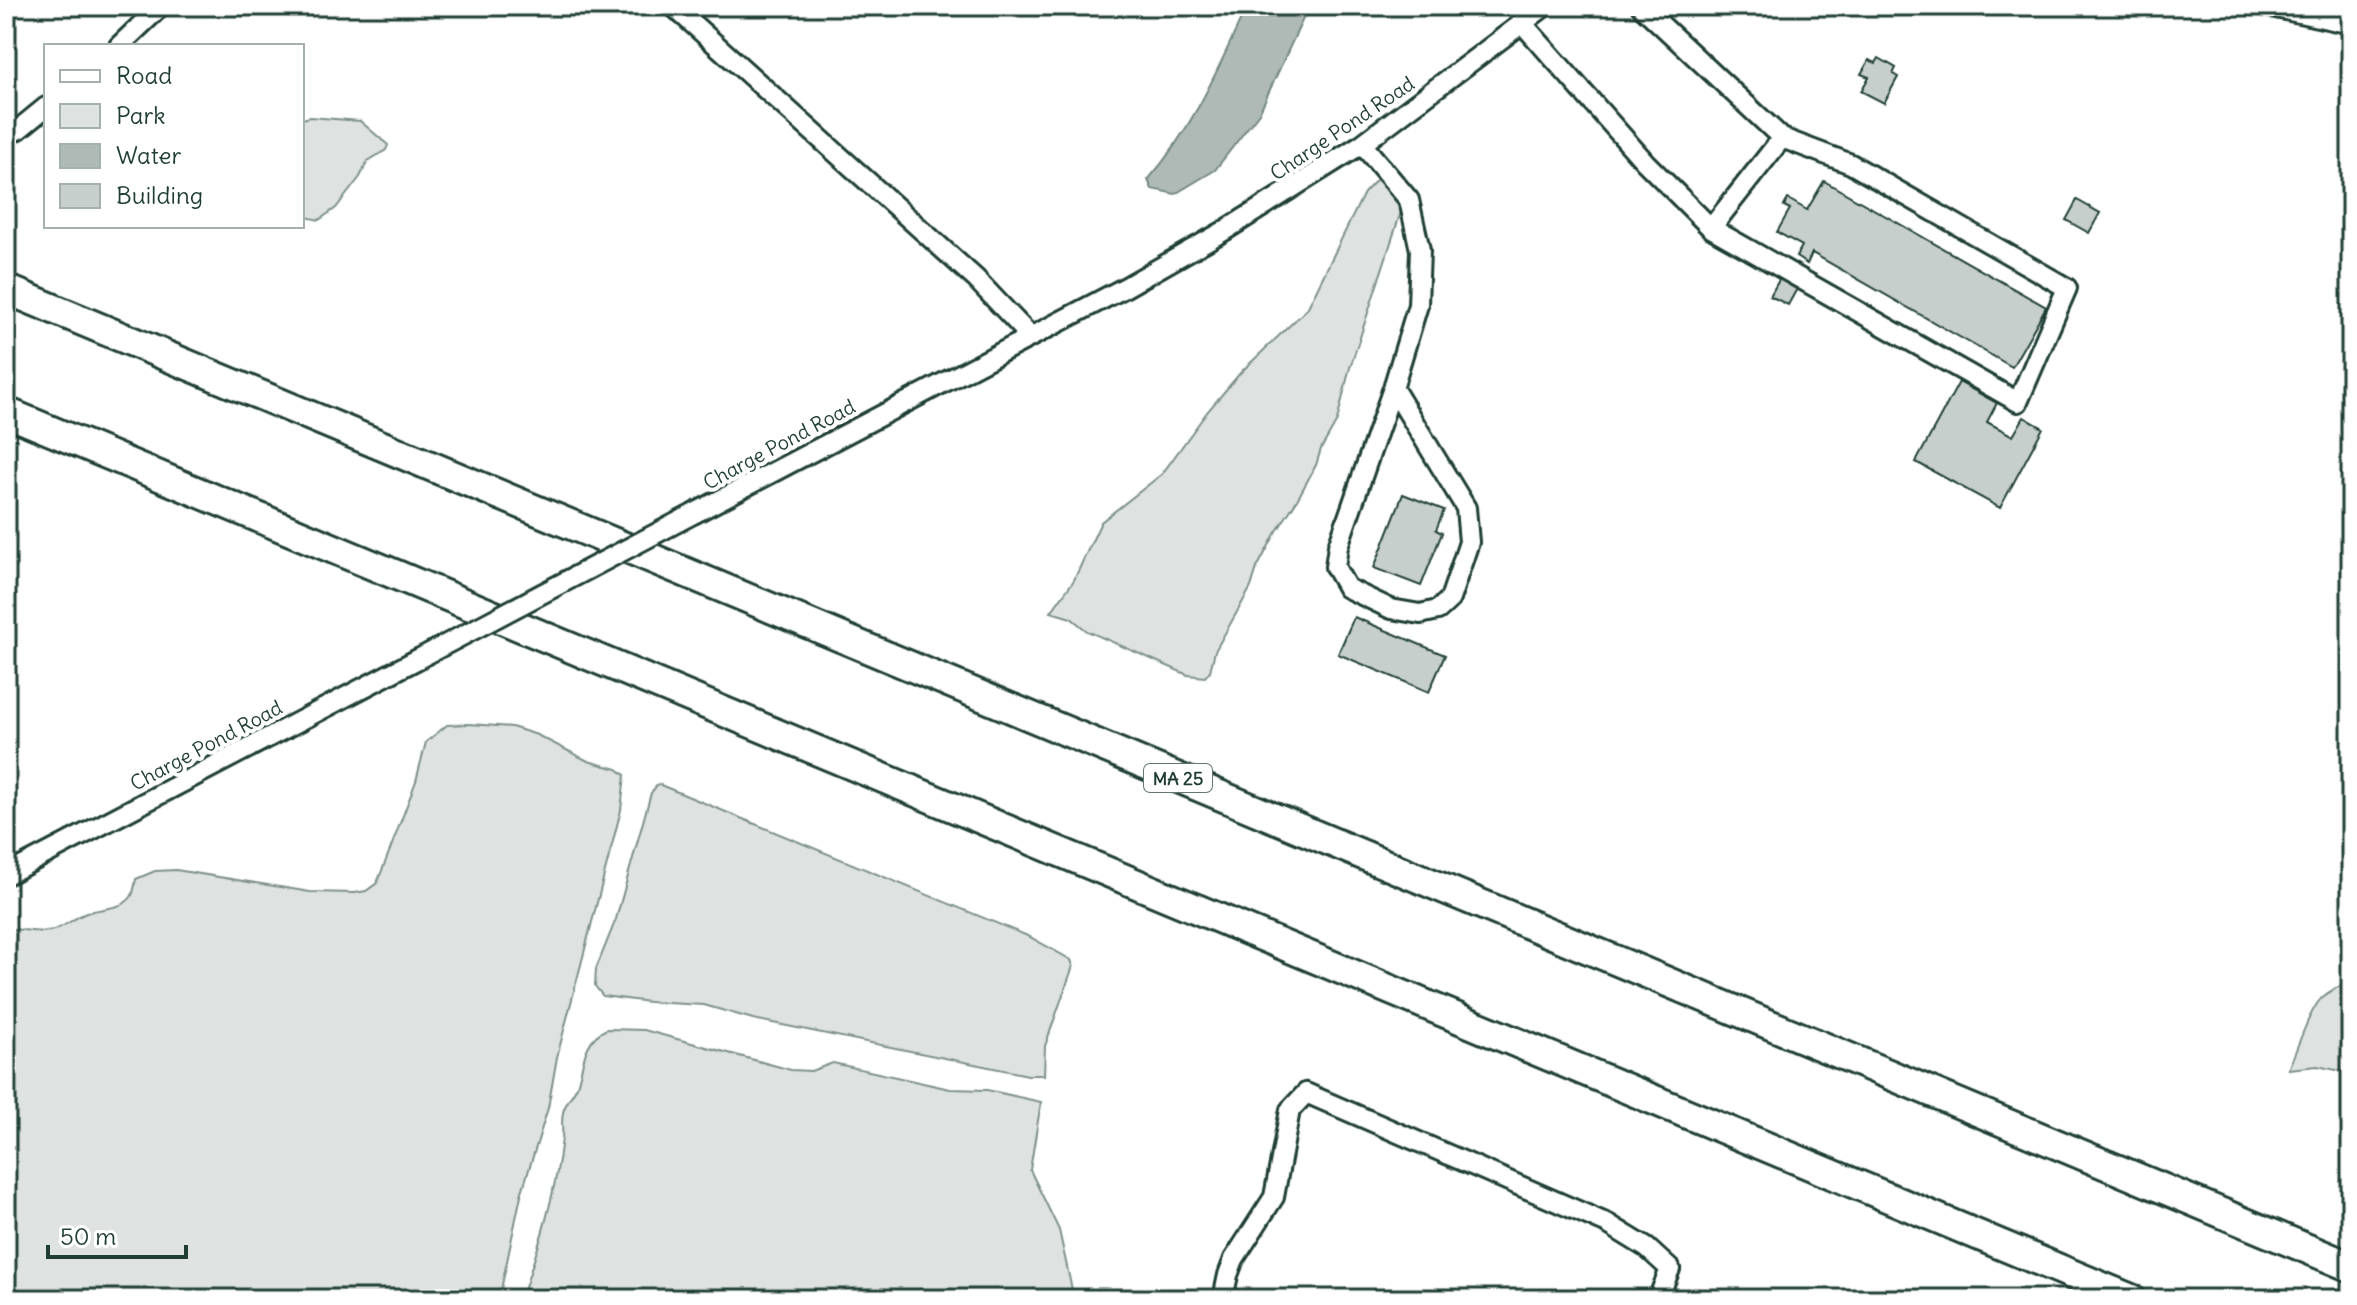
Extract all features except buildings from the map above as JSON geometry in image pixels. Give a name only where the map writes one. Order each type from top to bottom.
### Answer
[{"type":"highway","name":"MA 25","points":[[6,289],[2351,1267]]},
{"type":"highway","points":[[6,412],[2131,1299]]},
{"type":"street","points":[[121,44],[161,6]]},
{"type":"street","points":[[673,6],[976,279],[1030,336]]},
{"type":"street","name":"Charge Pond Road","points":[[6,875],[1176,259],[1362,144],[1545,6]]},
{"type":"street","points":[[1523,24],[1645,162],[1711,228],[2018,402],[2067,288],[1851,164],[1782,138],[1641,6]]},
{"type":"street","points":[[2266,6],[2351,24]]},
{"type":"street","points":[[6,135],[19,129],[44,109]]},
{"type":"street","points":[[1711,228],[1782,138]]},
{"type":"street","points":[[1362,144],[1409,200],[1420,250],[1418,305],[1393,388],[1338,546],[1335,567],[1347,588],[1391,609],[1420,614],[1438,610],[1450,599],[1469,542],[1466,508],[1393,388]]},
{"type":"street","points":[[1223,1299],[1234,1259],[1274,1197],[1290,1110],[1306,1093],[1608,1224],[1647,1248],[1670,1269],[1658,1299]]},
{"type":"path","points":[[6,1292],[26,1299]]},
{"type":"green space","points":[[304,118],[360,121],[388,145],[386,150],[368,161],[336,208],[319,220],[304,216]]},
{"type":"green space","points":[[1390,174],[1410,184],[1349,371],[1337,421],[1297,500],[1257,568],[1251,587],[1215,651],[1210,671],[1205,677],[1188,675],[1087,631],[1071,618],[1051,612],[1074,580],[1101,522],[1162,474],[1241,372],[1307,309],[1364,193],[1380,176]]},
{"type":"green space","points":[[447,725],[512,727],[537,735],[588,761],[617,769],[625,775],[621,810],[557,1057],[548,1108],[521,1195],[499,1299],[43,1299],[6,1284],[6,929],[50,931],[89,912],[121,905],[132,895],[136,879],[155,871],[176,870],[310,892],[366,891],[377,883],[416,781],[426,742]]},
{"type":"green space","points":[[658,784],[1030,937],[1071,960],[1073,966],[1045,1046],[1044,1075],[1028,1075],[753,1019],[704,1005],[603,996],[595,986],[596,969],[616,919],[651,793]]},
{"type":"green space","points":[[2351,979],[2351,1073],[2317,1066],[2288,1069],[2319,1001]]},
{"type":"green space","points":[[607,1029],[644,1030],[791,1070],[811,1071],[833,1063],[950,1089],[987,1090],[1041,1102],[1030,1170],[1059,1230],[1074,1299],[521,1299],[551,1199],[564,1110],[577,1086],[589,1046],[599,1033]]},
{"type":"water","points":[[1247,6],[1309,6],[1259,113],[1215,170],[1175,194],[1152,189],[1148,180],[1192,118]]}]
